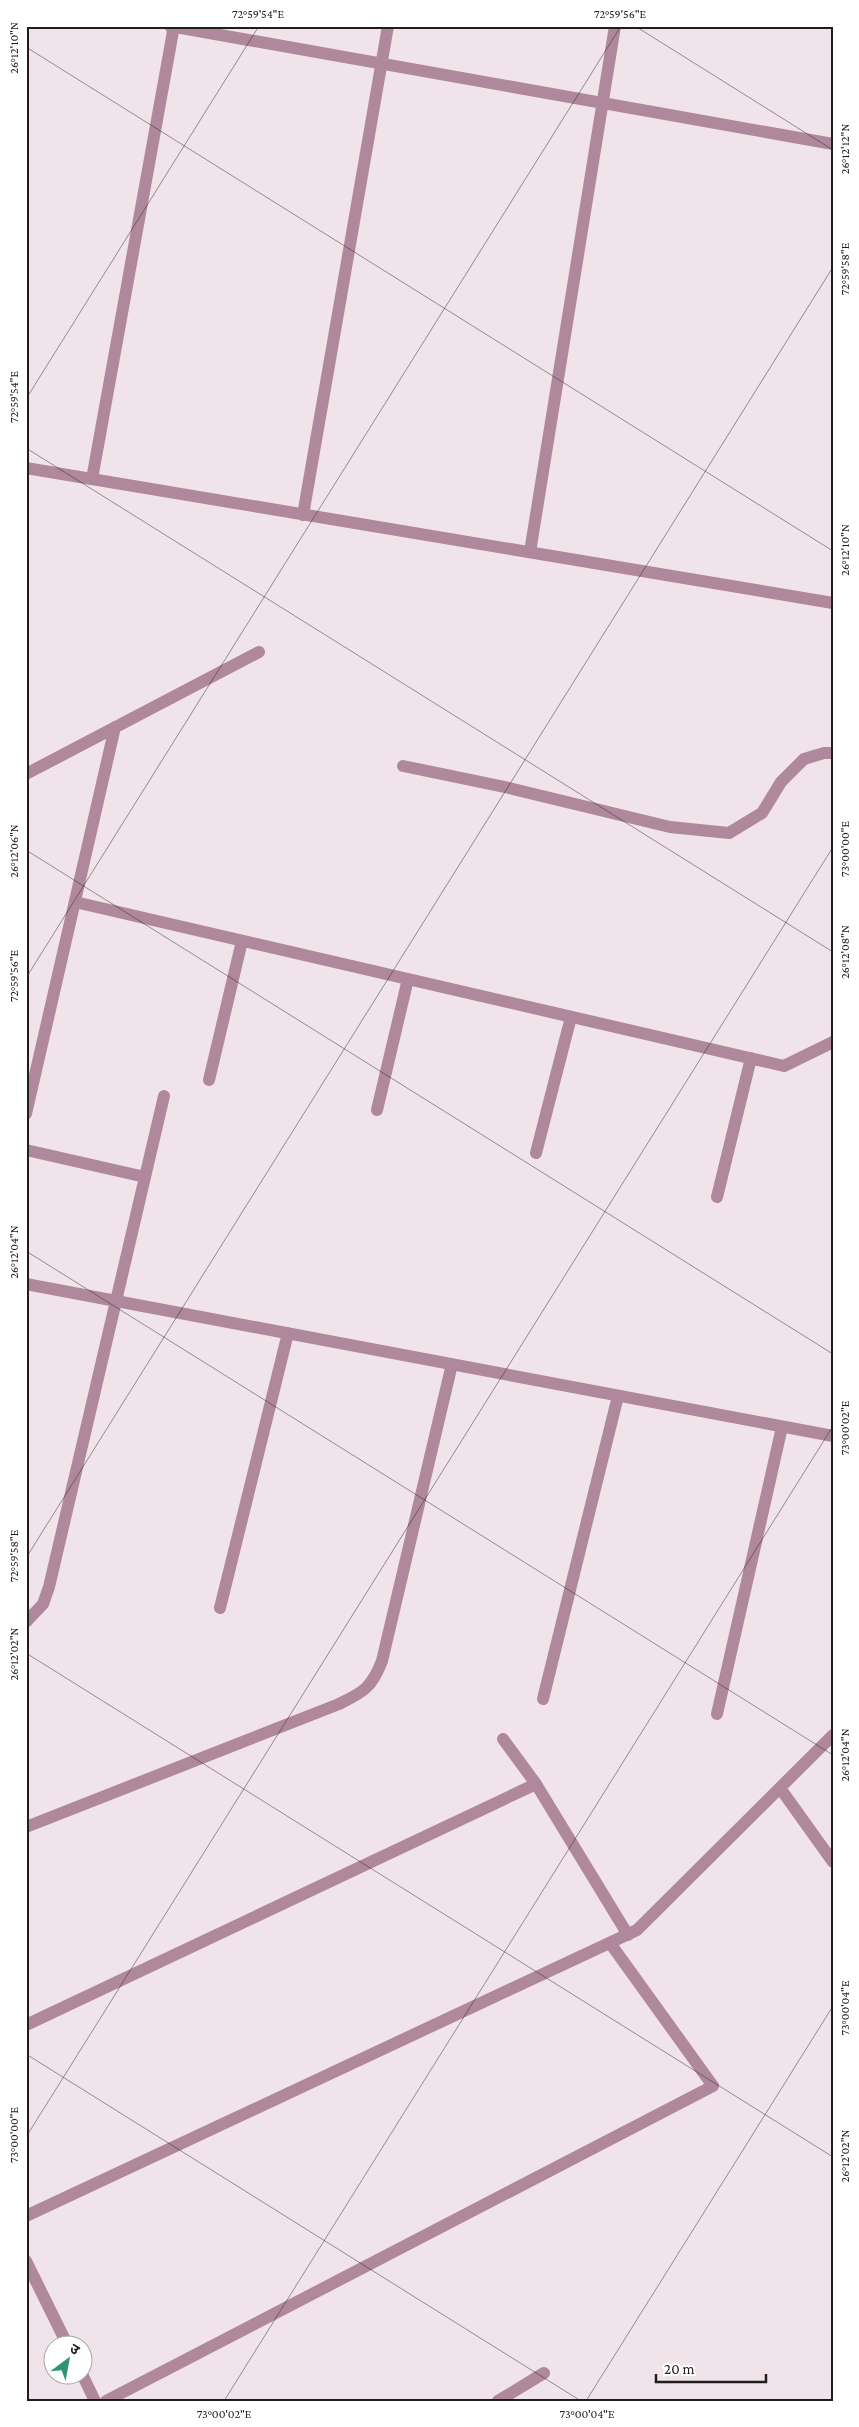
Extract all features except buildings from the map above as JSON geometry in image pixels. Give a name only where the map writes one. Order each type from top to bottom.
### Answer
[{"type":"street","points":[[92,479],[172,26],[833,144]]},
{"type":"street","points":[[303,515],[388,26]]},
{"type":"street","points":[[530,552],[615,26]]},
{"type":"street","points":[[26,468],[833,604]]},
{"type":"street","points":[[26,774],[259,652]]},
{"type":"street","points":[[26,1114],[115,728]]},
{"type":"street","points":[[403,766],[509,788],[670,827],[729,833],[762,814],[781,782],[804,759],[824,753],[833,753]]},
{"type":"street","points":[[75,902],[784,1066],[833,1042]]},
{"type":"street","points":[[210,1080],[242,941]]},
{"type":"street","points":[[377,1110],[408,979]]},
{"type":"street","points":[[536,1153],[571,1016]]},
{"type":"street","points":[[717,1197],[751,1058]]},
{"type":"street","points":[[26,1622],[43,1604],[49,1587],[164,1096]]},
{"type":"street","points":[[26,1150],[145,1177]]},
{"type":"street","points":[[26,1284],[833,1436]]},
{"type":"street","points":[[220,1608],[288,1333]]},
{"type":"street","points":[[26,1828],[339,1704],[363,1692],[375,1680],[382,1661],[452,1364]]},
{"type":"street","points":[[543,1699],[618,1396]]},
{"type":"street","points":[[717,1714],[782,1427]]},
{"type":"street","points":[[26,2216],[637,1930],[833,1735]]},
{"type":"street","points":[[503,1738],[536,1784],[628,1935]]},
{"type":"street","points":[[26,2025],[536,1784]]},
{"type":"street","points":[[780,1788],[833,1862]]},
{"type":"street","points":[[106,2401],[712,2086],[610,1943]]},
{"type":"street","points":[[26,2261],[62,2334]]},
{"type":"street","points":[[498,2401],[544,2373]]},
{"type":"street","points":[[87,2384],[95,2401]]}]
